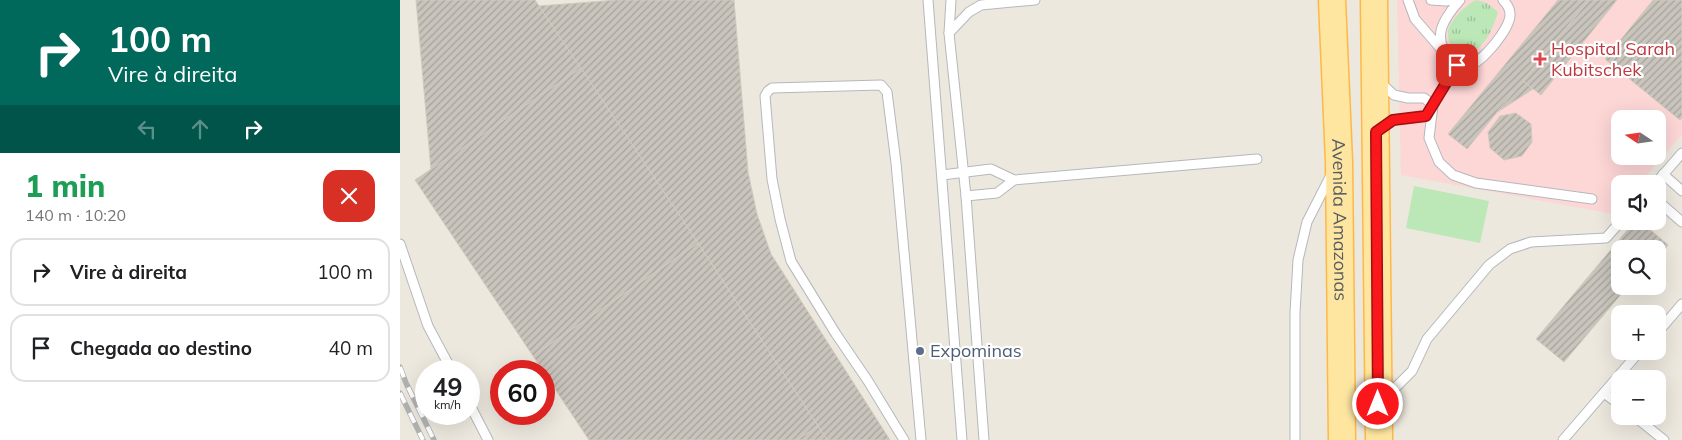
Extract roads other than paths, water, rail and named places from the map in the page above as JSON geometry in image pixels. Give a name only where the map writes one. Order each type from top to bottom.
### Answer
[{"type":"main road","name":"Avenida Amazonas","points":[[1332,0],[1339,162],[1342,440]]},
{"type":"main road","points":[[1374,0],[1379,440]]},
{"type":"lane","points":[[928,0],[962,440]]},
{"type":"lane","points":[[951,0],[949,33],[964,171],[984,440]]},
{"type":"lane","points":[[949,33],[969,12],[981,5],[1034,0]]},
{"type":"lane","points":[[1408,0],[1415,19],[1446,54],[1457,65],[1469,66],[1484,56],[1507,26],[1510,14],[1503,0]]},
{"type":"lane","points":[[1431,0],[1446,2],[1451,0]]},
{"type":"lane","points":[[1446,54],[1440,40],[1441,29],[1447,14],[1460,0]]},
{"type":"lane","points":[[1376,132],[1393,120],[1426,116],[1457,65]]},
{"type":"lane","points":[[1375,76],[1394,95],[1408,98],[1424,98],[1433,105]]},
{"type":"lane","points":[[904,440],[791,261],[772,179],[765,96],[772,88],[881,85],[887,92],[896,163],[920,440]]},
{"type":"lane","points":[[1433,105],[1429,138],[1438,162],[1453,175],[1476,183],[1592,199]]},
{"type":"lane","points":[[1682,153],[1663,174],[1682,191]]},
{"type":"lane","points":[[942,174],[991,169],[1014,180],[1257,159]]},
{"type":"lane","points":[[1295,440],[1295,313],[1298,260],[1307,222],[1339,162]]},
{"type":"lane","points":[[966,196],[997,193],[1014,180]]},
{"type":"lane","points":[[1666,208],[1682,222]]},
{"type":"lane","points":[[1378,404],[1412,371],[1427,339],[1489,265],[1510,248],[1531,242],[1606,238],[1614,230]]},
{"type":"lane","points":[[400,244],[428,326],[446,360]]},
{"type":"lane","points":[[1666,323],[1682,304]]},
{"type":"lane","points":[[1563,440],[1632,360]]},
{"type":"lane","points":[[1604,393],[1611,398]]},
{"type":"lane","points":[[480,424],[488,440]]},
{"type":"lane","points":[[1645,425],[1664,440]]},
{"type":"railway","points":[[400,367],[434,440]]},
{"type":"railway","points":[[400,393],[423,440]]},
{"type":"place","name":"Hospital Sarah Kubitschek","points":[[1540,59]]},
{"type":"place","name":"Expominas","points":[[920,351]]}]
